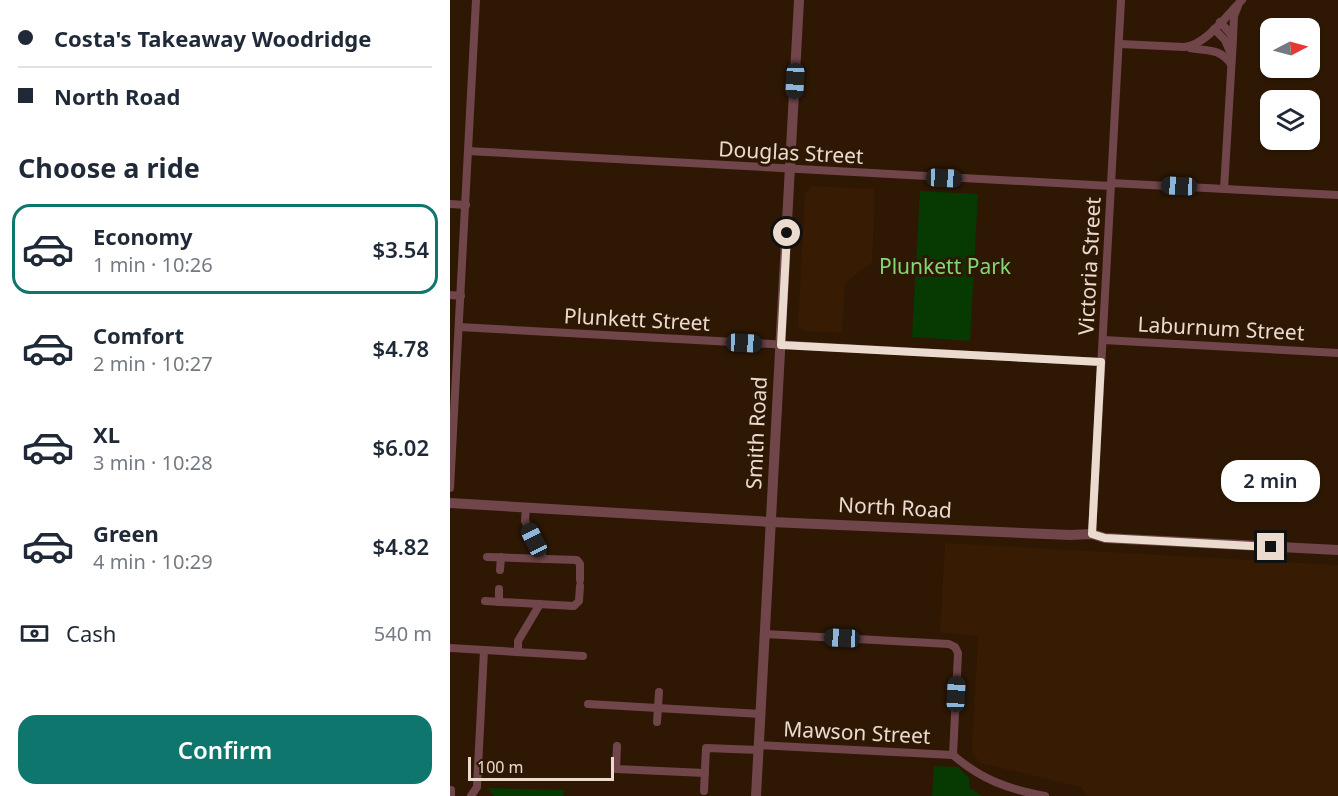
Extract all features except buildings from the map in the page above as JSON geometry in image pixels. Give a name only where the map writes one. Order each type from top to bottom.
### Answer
[{"type":"street","points":[[450,488],[452,404],[462,286],[476,0]]},
{"type":"street","name":"Smith Road","points":[[756,796],[800,0]]},
{"type":"street","name":"Victoria Street","points":[[1092,534],[1121,0]]},
{"type":"street","points":[[1184,47],[1197,44],[1240,1]]},
{"type":"street","points":[[1224,189],[1234,16],[1240,1]]},
{"type":"street","points":[[1217,25],[1230,33],[1233,40]]},
{"type":"street","points":[[1217,25],[1225,40],[1231,63]]},
{"type":"street","points":[[1120,44],[1215,51],[1231,63]]},
{"type":"street","name":"Douglas Street","points":[[468,152],[790,170],[1338,195]]},
{"type":"street","points":[[450,204],[466,205]]},
{"type":"street","points":[[450,286],[462,286]]},
{"type":"street","points":[[450,295],[461,296]]},
{"type":"street","name":"Plunkett Street","points":[[459,327],[1101,362]]},
{"type":"street","name":"Laburnum Street","points":[[1103,340],[1338,352]]},
{"type":"street","name":"North Road","points":[[450,503],[771,522],[1070,535],[1092,534],[1105,538],[1338,550]]},
{"type":"street","points":[[526,507],[525,521],[544,559]]},
{"type":"street","points":[[485,601],[574,606],[579,601],[580,583],[580,564],[577,560],[487,557]]},
{"type":"street","points":[[500,570],[501,557]]},
{"type":"street","points":[[499,589],[499,602]]},
{"type":"street","points":[[518,652],[518,641],[540,604]]},
{"type":"street","points":[[765,634],[949,644],[955,647],[958,653],[953,755],[986,780],[1045,796]]},
{"type":"street","points":[[450,648],[584,656]]},
{"type":"street","points":[[471,796],[477,787],[484,650]]},
{"type":"street","points":[[657,722],[659,692]]},
{"type":"street","points":[[588,704],[761,714]]},
{"type":"street","points":[[617,746],[616,769],[705,773],[705,791]]},
{"type":"street","name":"Mawson Street","points":[[705,773],[706,748],[953,755]]},
{"type":"street","points":[[477,787],[482,796]]},
{"type":"shaded area","points":[[812,186],[875,189],[872,262],[845,283],[842,333],[803,331],[798,326],[805,194]]},
{"type":"shaded area","points":[[945,543],[1338,565],[1338,796],[1088,796],[1081,787],[980,763],[972,752],[978,636],[940,633]]},
{"type":"green space","name":"Plunkett Park","points":[[920,191],[978,194],[970,341],[912,337]]},
{"type":"green space","points":[[934,766],[958,767],[969,778],[969,787],[982,796],[932,796]]},
{"type":"green space","points":[[488,788],[564,790],[563,796],[494,796]]},
{"type":"route","points":[[787,233],[781,345],[1101,362],[1092,534],[1105,538],[1271,547]]}]
